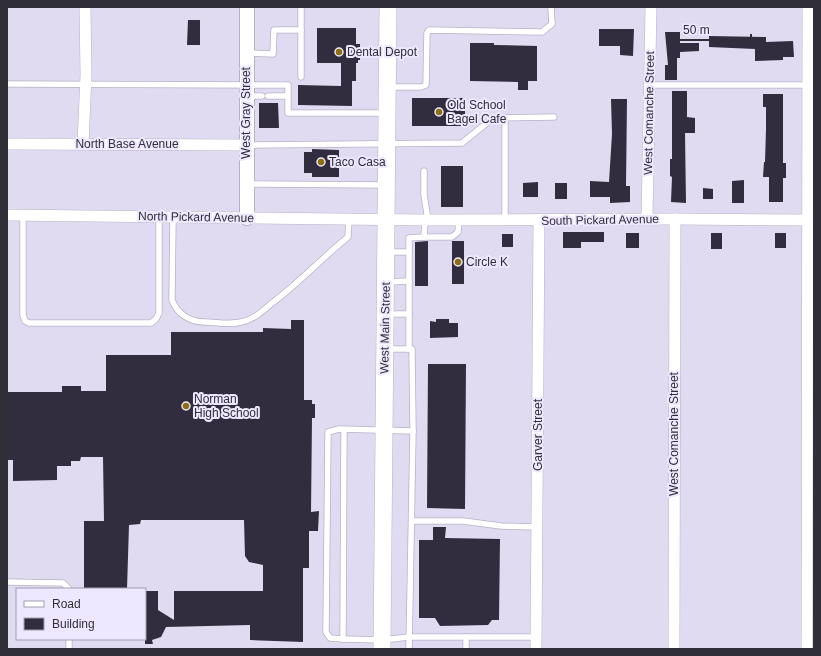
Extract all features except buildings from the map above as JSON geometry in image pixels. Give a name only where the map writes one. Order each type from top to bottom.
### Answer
[{"type":"main road","name":"West Main Street","points":[[382,644],[388,7]]},
{"type":"street","points":[[83,144],[85,7]]},
{"type":"street","name":"West Gray Street","points":[[246,7],[246,218]]},
{"type":"street","name":"West Comanche Street","points":[[647,219],[651,7]]},
{"type":"street","points":[[807,649],[811,220],[808,7]]},
{"type":"street","name":"North Base Avenue","points":[[7,144],[246,145]]},
{"type":"street","name":"North Pickard Avenue","points":[[7,215],[386,220]]},
{"type":"street","name":"West Comanche Street","points":[[674,649],[675,219]]},
{"type":"street","name":"South Pickard Avenue","points":[[386,220],[811,220]]},
{"type":"street","name":"Garver Street","points":[[536,649],[539,220]]},
{"type":"lane","points":[[301,7],[301,77]]},
{"type":"lane","points":[[387,88],[421,88],[426,85],[427,33],[429,30],[542,32],[552,24],[551,7]]},
{"type":"lane","points":[[246,53],[273,54],[274,30],[301,30]]},
{"type":"lane","points":[[7,84],[85,84],[246,91],[288,85],[288,113],[387,113]]},
{"type":"lane","points":[[650,85],[808,85]]},
{"type":"lane","points":[[246,91],[265,96],[288,96]]},
{"type":"lane","points":[[246,145],[462,143],[493,118],[554,117]]},
{"type":"lane","points":[[505,220],[506,118]]},
{"type":"lane","points":[[424,171],[424,195],[427,220],[424,237]]},
{"type":"lane","points":[[246,184],[386,185]]},
{"type":"lane","points":[[23,215],[23,315],[25,321],[29,323],[151,323],[156,320],[159,313],[159,217]]},
{"type":"lane","points":[[173,217],[172,300],[174,306],[180,313],[192,320],[202,322],[240,323],[258,314],[286,292],[348,237],[349,219]]},
{"type":"lane","points":[[409,349],[409,238],[452,237],[458,232],[459,220]]},
{"type":"lane","points":[[386,252],[409,252]]},
{"type":"lane","points":[[385,282],[409,281]]},
{"type":"lane","points":[[385,314],[409,314]]},
{"type":"lane","points":[[384,349],[412,349],[413,431],[409,649]]},
{"type":"lane","points":[[413,431],[344,429],[328,432],[326,632],[330,638],[382,644],[409,637],[536,637]]},
{"type":"lane","points":[[343,639],[344,429]]},
{"type":"lane","points":[[412,521],[462,521],[500,526],[537,527]]},
{"type":"lane","points":[[7,582],[63,583],[68,588]]},
{"type":"lane","points":[[466,637],[466,649]]},
{"type":"place","name":"Dental Depot","points":[[339,52]]},
{"type":"place","name":"Old School Bagel Cafe","points":[[439,112]]},
{"type":"place","name":"Taco Casa","points":[[321,162]]},
{"type":"place","name":"Circle K","points":[[458,262]]},
{"type":"place","name":"Norman High School","points":[[186,406]]}]
